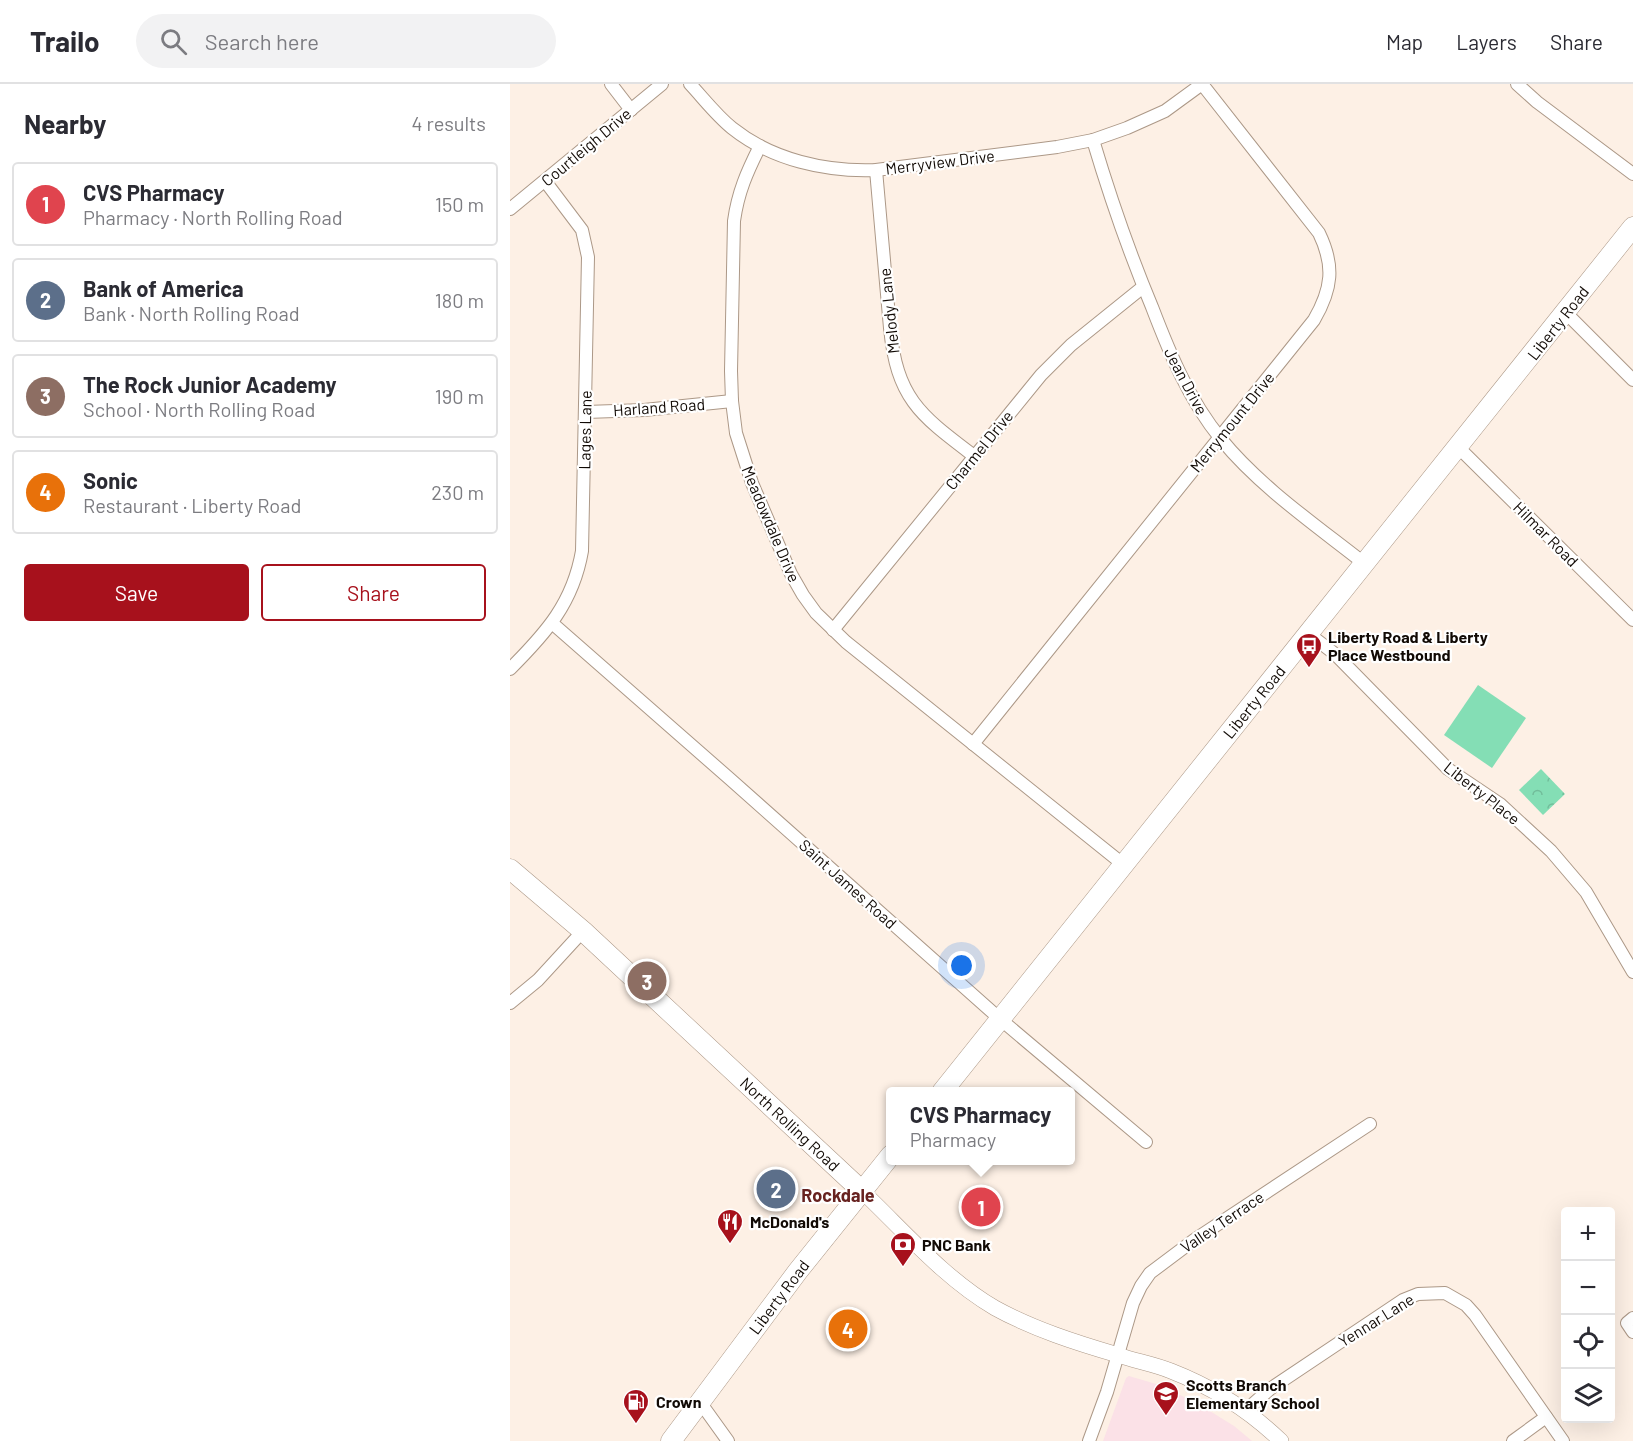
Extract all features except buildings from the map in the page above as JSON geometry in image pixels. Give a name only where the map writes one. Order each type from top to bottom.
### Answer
[{"type":"main road","name":"Liberty Road","points":[[946,1087],[1633,227]]},
{"type":"main road","name":"North Rolling Road","points":[[510,869],[583,931],[862,1191]]},
{"type":"main road","name":"Liberty Road","points":[[671,1441],[798,1271],[886,1161]]},
{"type":"street","points":[[611,84],[631,110]]},
{"type":"street","name":"Courtleigh Drive","points":[[510,209],[546,182],[662,84]]},
{"type":"street","name":"Merryview Drive","points":[[690,84],[731,127],[760,146],[806,164],[831,169],[876,170],[1057,147],[1093,140],[1165,111],[1202,84]]},
{"type":"street","name":"Merrymount Drive","points":[[973,744],[1314,320],[1327,292],[1330,262],[1319,233],[1202,84]]},
{"type":"street","points":[[1517,84],[1537,102],[1633,174]]},
{"type":"street","name":"Jean Drive","points":[[1093,140],[1112,202],[1143,287],[1181,378],[1220,438],[1258,477],[1365,564]]},
{"type":"street","name":"Meadowdale Drive","points":[[760,146],[742,181],[736,200],[732,401],[736,433],[744,462],[791,574],[810,604],[833,630],[1124,865]]},
{"type":"street","name":"Melody Lane","points":[[876,170],[890,336],[897,372],[906,393],[917,409],[974,456]]},
{"type":"street","name":"Lages Lane","points":[[510,669],[552,623],[571,592],[582,551],[588,257],[586,244],[575,219],[546,182]]},
{"type":"street","name":"Charmel Drive","points":[[833,630],[1057,358],[1143,287]]},
{"type":"street","points":[[1566,313],[1633,380]]},
{"type":"street","name":"Harland Road","points":[[586,412],[645,410],[732,401]]},
{"type":"street","name":"Hilmar Road","points":[[1458,447],[1633,620]]},
{"type":"street","name":"Saint James Road","points":[[552,623],[1000,1019],[1146,1142]]},
{"type":"street","name":"Liberty Place","points":[[1309,634],[1335,654],[1448,769],[1500,804],[1551,851],[1586,892],[1633,972]]},
{"type":"street","points":[[510,1003],[538,980],[583,931]]},
{"type":"street","name":"Valley Terrace","points":[[1089,1441],[1107,1392],[1133,1303],[1150,1273],[1194,1240],[1370,1124]]},
{"type":"street","name":"North Rolling Road","points":[[862,1191],[946,1271],[995,1308],[1028,1324],[1169,1370],[1212,1389],[1245,1411],[1281,1441]]},
{"type":"street","name":"Yennar Lane","points":[[1245,1411],[1270,1389],[1403,1300],[1418,1294],[1445,1293],[1466,1305],[1563,1441]]},
{"type":"street","points":[[1633,1318],[1627,1323],[1633,1332]]},
{"type":"street","points":[[700,1402],[728,1441]]},
{"type":"street","points":[[1513,1441],[1546,1417]]},
{"type":"shaded area","name":"Scotts Branch Elementary School","points":[[1129,1376],[1163,1386],[1205,1408],[1234,1426],[1252,1441],[1103,1441],[1126,1378]]},
{"type":"green space","points":[[1478,685],[1526,718],[1492,768],[1444,735]]},
{"type":"green space","points":[[1541,769],[1565,794],[1543,815],[1519,790]]},
{"type":"place","name":"Liberty Road & Liberty Place Westbound","points":[[1309,669]]},
{"type":"place","name":"The Rock Junior Academy","points":[[647,981]]},
{"type":"place","name":"Bank of America","points":[[776,1189]]},
{"type":"place","name":"CVS Pharmacy","points":[[981,1207]]},
{"type":"place","name":"McDonald's","points":[[730,1245]]},
{"type":"place","name":"PNC Bank","points":[[903,1268]]},
{"type":"place","name":"Sonic","points":[[848,1329]]},
{"type":"place","name":"Scotts Branch Elementary School","points":[[1166,1417]]},
{"type":"place","name":"Crown","points":[[636,1425]]},
{"type":"district","name":"Rockdale","points":[[838,1196]]}]
